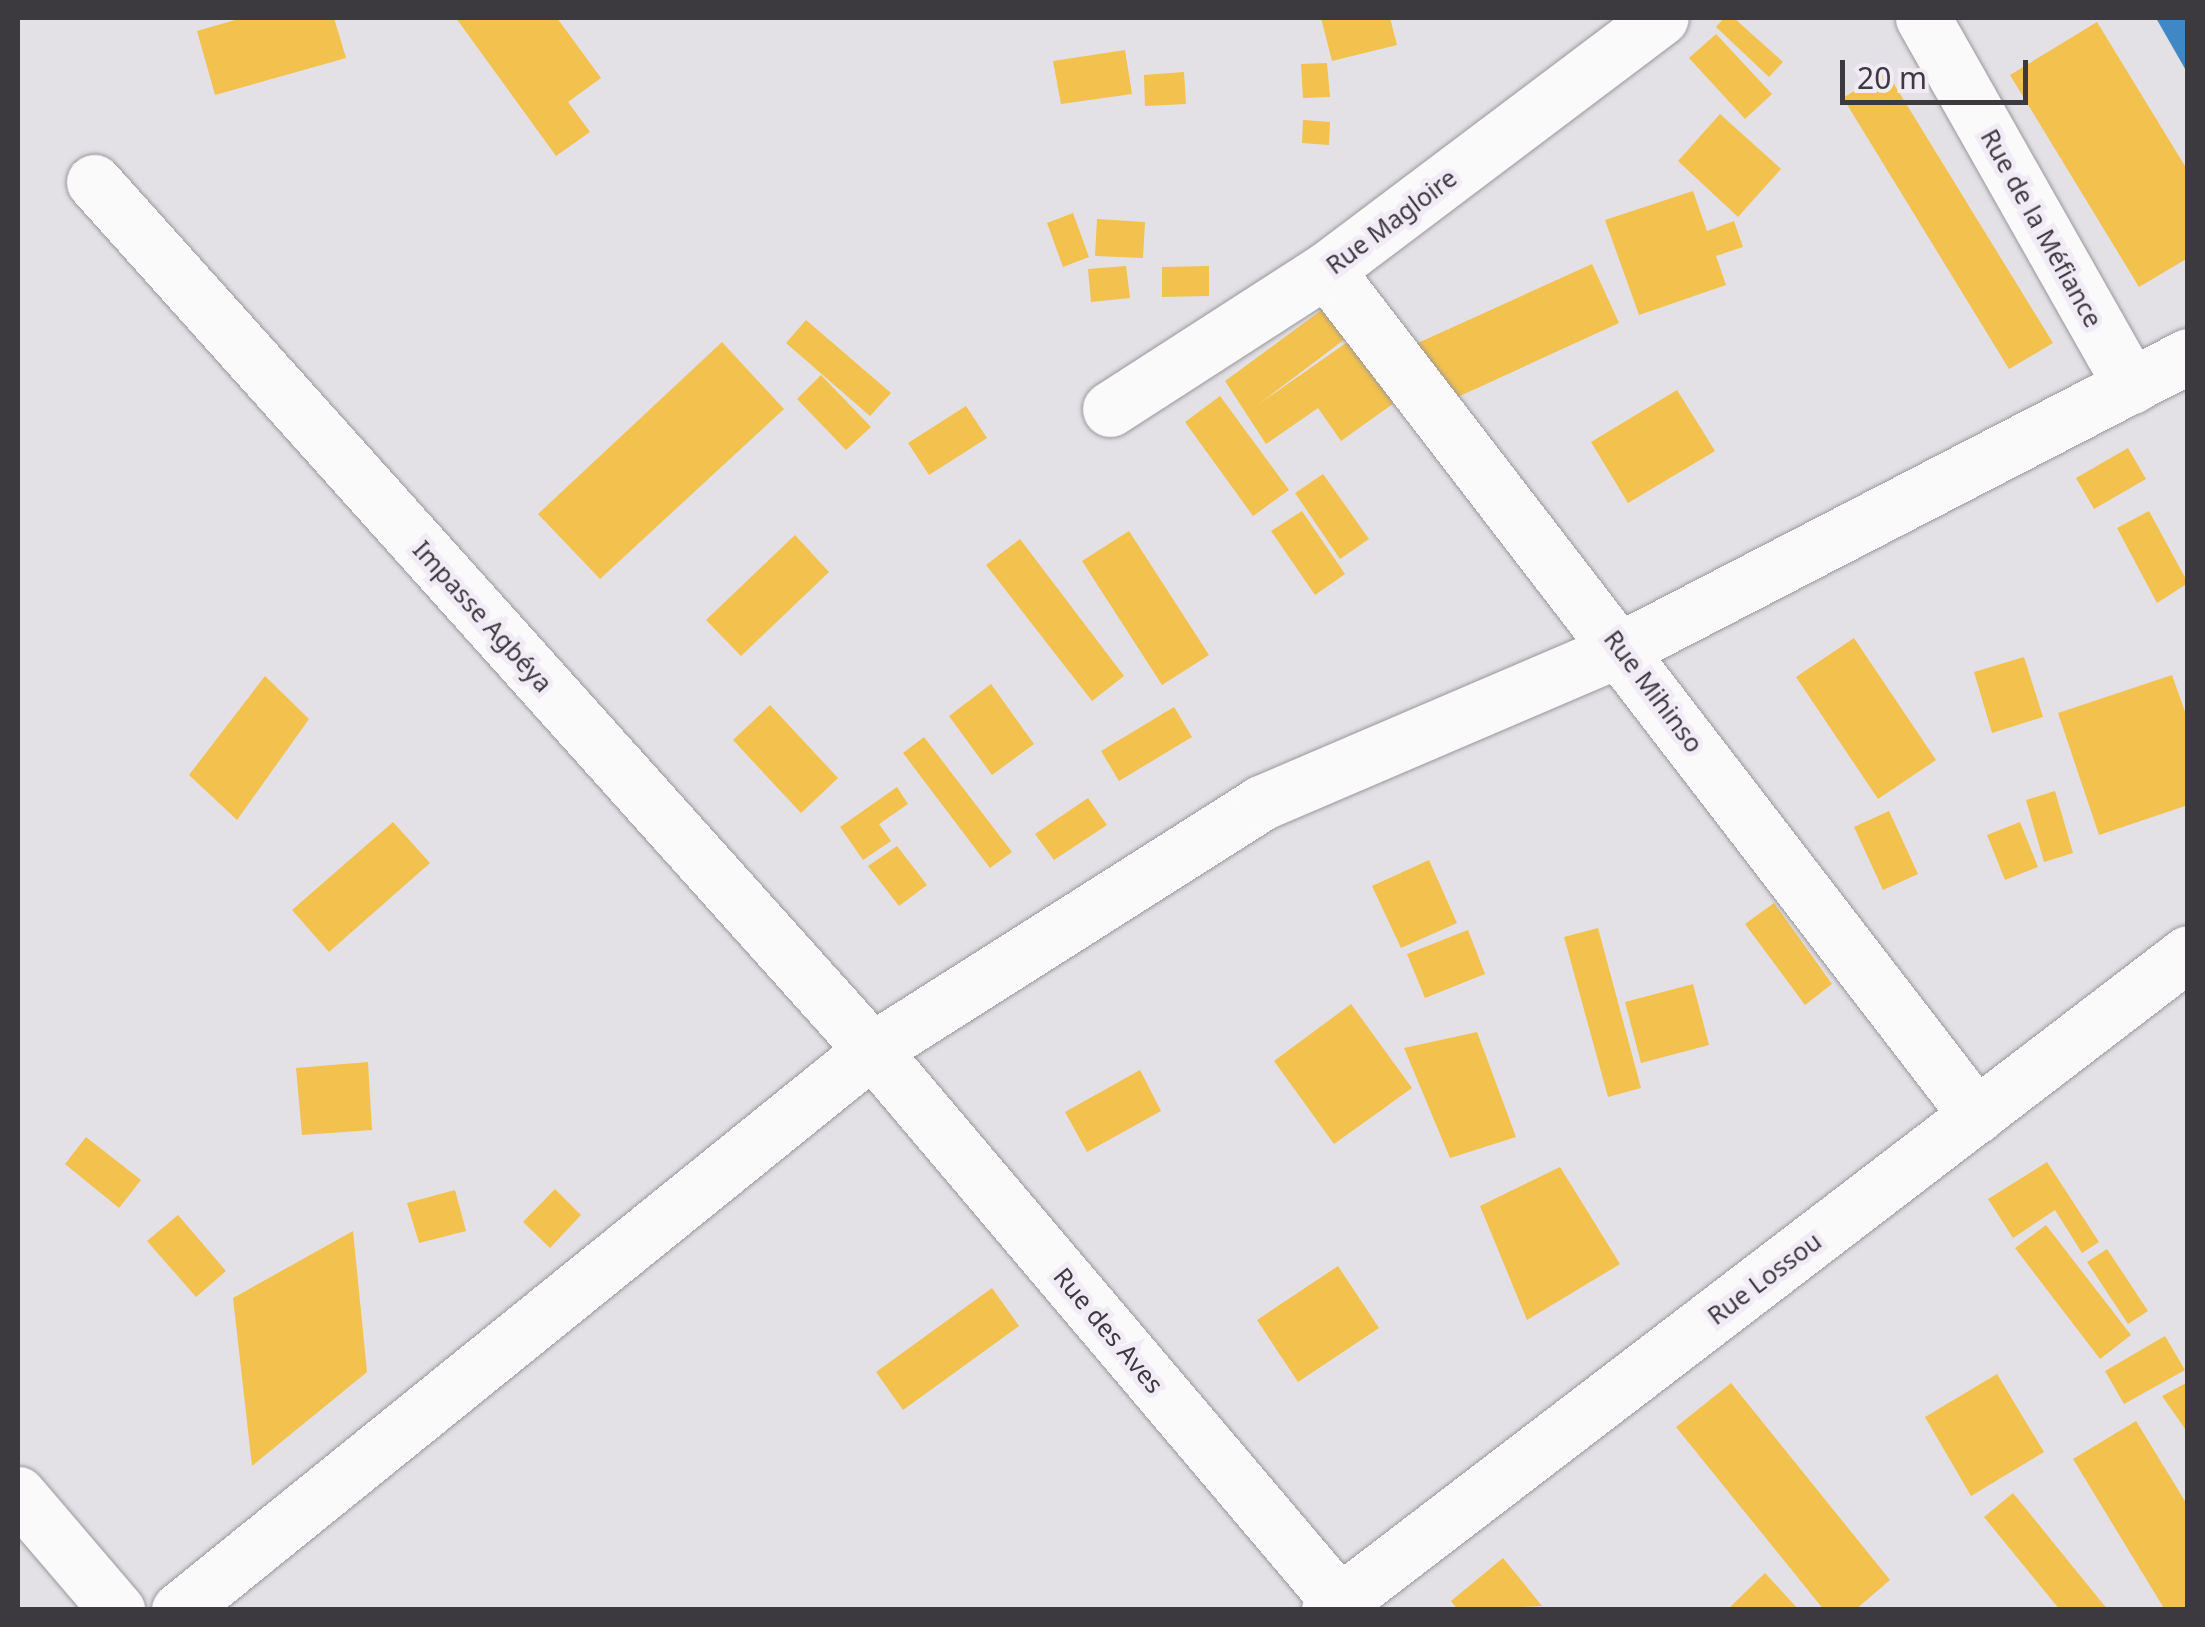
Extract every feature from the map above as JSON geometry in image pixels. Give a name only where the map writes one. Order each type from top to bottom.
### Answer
[{"type":"street","name":"Rue Magloire","points":[[1110,409],[1326,270],[1661,18]]},
{"type":"street","name":"Rue de la Méfiance","points":[[1923,18],[2131,386]]},
{"type":"street","name":"Impasse Agbéya","points":[[94,182],[872,1050]]},
{"type":"street","name":"Rue Mihinso","points":[[1326,270],[1623,648],[1977,1116]]},
{"type":"street","points":[[179,1610],[872,1050],[1261,803],[1623,648],[2188,356]]},
{"type":"street","name":"Rue Lossou","points":[[1338,1607],[2188,952]]},
{"type":"street","name":"Rue des Aves","points":[[872,1050],[1338,1607]]},
{"type":"street","points":[[18,1494],[117,1610]]},
{"type":"building: Logements","points":[[242,18],[334,18],[346,58],[215,95],[197,31]]},
{"type":"building: Logements","points":[[456,18],[557,18],[601,78],[568,102],[590,132],[556,156]]},
{"type":"building: Logements","points":[[1321,18],[1390,18],[1397,45],[1332,61]]},
{"type":"building: Logements","points":[[1724,18],[1734,18],[1783,62],[1769,77],[1716,27]]},
{"type":"building: Logements","points":[[2097,22],[2188,171],[2188,258],[2139,287],[2010,75]]},
{"type":"building: Logements","points":[[1716,34],[1772,94],[1745,119],[1689,58]]},
{"type":"building: Logements","points":[[1125,50],[1132,94],[1061,104],[1053,61]]},
{"type":"building: Logements","points":[[1327,63],[1330,97],[1303,98],[1301,64]]},
{"type":"building: Logements","points":[[1886,71],[2053,343],[2009,369],[1843,98]]},
{"type":"building: Logements","points":[[1184,72],[1186,104],[1145,106],[1144,75]]},
{"type":"building: Logements","points":[[1720,114],[1781,169],[1738,217],[1678,161]]},
{"type":"building: Logements","points":[[1303,120],[1330,122],[1329,145],[1302,143]]},
{"type":"building: Logements","points":[[1693,191],[1707,231],[1734,221],[1743,247],[1716,256],[1726,285],[1639,315],[1605,220]]},
{"type":"building: Logements","points":[[1073,213],[1089,257],[1063,267],[1047,223]]},
{"type":"building: Logements","points":[[1097,219],[1145,222],[1143,258],[1095,256]]},
{"type":"building: Logements","points":[[1592,264],[1619,323],[1436,407],[1409,347]]},
{"type":"building: Logements","points":[[1126,266],[1130,298],[1091,302],[1088,269]]},
{"type":"building: Logements","points":[[1209,266],[1209,296],[1162,297],[1162,267]]},
{"type":"building: Logements","points":[[1323,309],[1345,339],[1256,406],[1349,341],[1394,403],[1341,441],[1318,408],[1266,444],[1225,381]]},
{"type":"building: Logements","points":[[806,320],[891,393],[870,416],[786,343]]},
{"type":"building: Logements","points":[[722,342],[784,409],[600,579],[538,514]]},
{"type":"building: Logements","points":[[821,375],[871,427],[846,450],[797,399]]},
{"type":"building: Logements","points":[[1677,390],[1715,451],[1628,503],[1591,442]]},
{"type":"building: Logements","points":[[1220,396],[1289,490],[1253,516],[1185,422]]},
{"type":"building: Logements","points":[[966,406],[987,438],[929,475],[908,443]]},
{"type":"building: Logements","points":[[2128,448],[2146,479],[2094,509],[2076,478]]},
{"type":"building: Logements","points":[[1323,474],[1369,539],[1340,559],[1295,493]]},
{"type":"building: Logements","points":[[1302,511],[1345,574],[1315,595],[1271,531]]},
{"type":"building: Logements","points":[[2149,511],[2188,583],[2157,603],[2117,528]]},
{"type":"building: Logements","points":[[1129,531],[1209,655],[1162,685],[1082,561]]},
{"type":"building: Logements","points":[[795,535],[829,572],[741,656],[706,620]]},
{"type":"building: Logements","points":[[1020,539],[1124,676],[1092,701],[986,565]]},
{"type":"building: Logements","points":[[1854,638],[1936,760],[1878,799],[1796,677]]},
{"type":"building: Logements","points":[[2024,657],[2043,717],[1992,733],[1974,672]]},
{"type":"building: Logements","points":[[2172,675],[2188,720],[2188,805],[2099,835],[2058,713]]},
{"type":"building: Logements","points":[[265,676],[309,719],[237,820],[189,775]]},
{"type":"building: Logements","points":[[991,684],[1034,744],[992,775],[949,716]]},
{"type":"building: Logements","points":[[770,705],[838,778],[801,813],[733,740]]},
{"type":"building: Logements","points":[[1174,707],[1192,737],[1119,781],[1101,751]]},
{"type":"building: Logements","points":[[924,737],[1012,852],[990,868],[903,753]]},
{"type":"building: Logements","points":[[897,787],[908,804],[879,824],[891,841],[863,860],[840,827]]},
{"type":"building: Logements","points":[[2055,791],[2073,853],[2044,862],[2026,800]]},
{"type":"building: Logements","points":[[1088,798],[1107,825],[1054,860],[1035,834]]},
{"type":"building: Logements","points":[[1889,811],[1918,874],[1883,890],[1854,827]]},
{"type":"building: Logements","points":[[393,822],[430,863],[329,952],[292,910]]},
{"type":"building: Logements","points":[[2020,822],[2038,867],[2005,880],[1987,835]]},
{"type":"building: Logements","points":[[897,846],[927,885],[899,906],[868,866]]},
{"type":"building: Logements","points":[[1429,860],[1457,923],[1401,948],[1372,886]]},
{"type":"building: Logements","points":[[1774,903],[1832,984],[1805,1005],[1745,924]]},
{"type":"building: Logements","points":[[1598,928],[1641,1088],[1608,1097],[1564,937]]},
{"type":"building: Logements","points":[[1468,930],[1485,974],[1425,998],[1407,954]]},
{"type":"building: Logements","points":[[1693,984],[1709,1045],[1641,1063],[1625,1002]]},
{"type":"building: Logements","points":[[1351,1004],[1412,1088],[1334,1144],[1274,1061]]},
{"type":"building: Logements","points":[[1477,1032],[1516,1137],[1450,1158],[1404,1048]]},
{"type":"building: Logements","points":[[368,1062],[372,1130],[302,1135],[296,1068]]},
{"type":"building: Logements","points":[[1140,1070],[1161,1111],[1087,1152],[1065,1112]]},
{"type":"building: Logements","points":[[86,1137],[141,1180],[119,1208],[65,1164]]},
{"type":"building: Logements","points":[[2047,1162],[2099,1242],[2082,1253],[2055,1210],[2013,1238],[1988,1199]]},
{"type":"building: Logements","points":[[1560,1167],[1620,1264],[1527,1320],[1480,1206]]},
{"type":"building: Logements","points":[[555,1189],[581,1215],[550,1248],[523,1222]]},
{"type":"building: Logements","points":[[455,1190],[466,1231],[419,1243],[407,1203]]},
{"type":"building: Logements","points":[[178,1215],[226,1271],[196,1297],[147,1241]]},
{"type":"building: Logements","points":[[2046,1225],[2131,1335],[2100,1359],[2015,1248]]},
{"type":"building: Logements","points":[[353,1231],[367,1372],[252,1466],[233,1298]]},
{"type":"building: Logements","points":[[2107,1249],[2148,1311],[2128,1324],[2087,1262]]},
{"type":"building: Logements","points":[[1338,1266],[1379,1328],[1298,1382],[1257,1320]]},
{"type":"building: Logements","points":[[992,1288],[1019,1326],[903,1410],[876,1372]]},
{"type":"building: Logements","points":[[2165,1336],[2185,1370],[2124,1404],[2105,1371]]},
{"type":"building: Logements","points":[[1997,1374],[2044,1452],[1971,1496],[1925,1417]]},
{"type":"building: Logements","points":[[2188,1382],[2188,1433],[2162,1396]]},
{"type":"building: Logements","points":[[1731,1383],[1890,1580],[1855,1610],[1824,1610],[1676,1427]]},
{"type":"building: Logements","points":[[2136,1421],[2188,1506],[2188,1610],[2165,1610],[2073,1459]]},
{"type":"building: Logements","points":[[2013,1493],[2108,1610],[2060,1610],[1984,1517]]},
{"type":"building: Logements","points":[[1503,1558],[1542,1606],[1458,1610],[1451,1601]]},
{"type":"building: Logements","points":[[1765,1573],[1799,1610],[1727,1610]]},
{"type":"building: Écoles","points":[[2156,18],[2188,18],[2188,74]]}]
